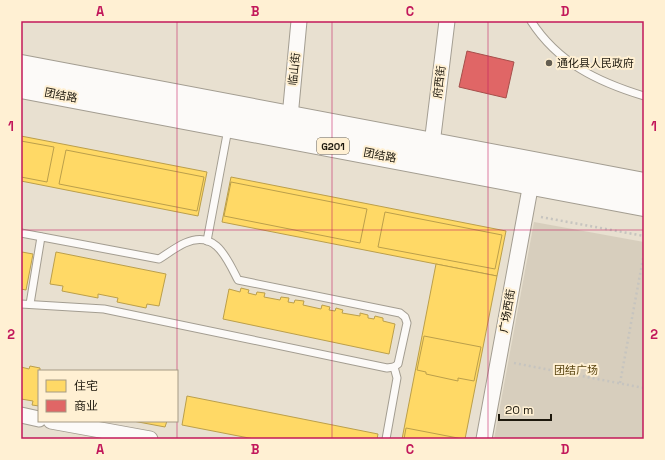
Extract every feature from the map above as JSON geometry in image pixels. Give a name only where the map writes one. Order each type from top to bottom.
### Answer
[{"type":"highway","name":"团结路","points":[[21,66],[644,184]]},
{"type":"highway","name":"团结路","points":[[21,87],[644,205]]},
{"type":"street","name":"临山街","points":[[290,117],[299,21]]},
{"type":"street","name":"府西街","points":[[432,144],[447,21]]},
{"type":"street","name":"广场西街","points":[[484,439],[530,183]]},
{"type":"street","points":[[21,416],[38,419]]},
{"type":"street","points":[[56,422],[150,439]]},
{"type":"lane","points":[[530,21],[548,43],[575,67],[596,78],[644,96]]},
{"type":"lane","points":[[207,241],[228,126]]},
{"type":"lane","points":[[21,234],[158,259],[185,243],[201,240],[207,241],[218,247],[223,253],[238,280],[403,315],[407,322],[398,364],[394,367],[387,368],[104,309],[21,304]]},
{"type":"lane","points":[[30,304],[41,237]]},
{"type":"lane","points":[[386,439],[397,378],[394,367]]},
{"type":"path","points":[[525,214],[644,236]]},
{"type":"path","points":[[620,383],[644,253]]},
{"type":"path","points":[[498,360],[644,388]]},
{"type":"green space","name":"团结广场","points":[[534,222],[644,242],[644,439],[494,439]]},
{"type":"building: 住宅","points":[[21,136],[207,172],[198,216],[21,181]]},
{"type":"building: 住宅","points":[[21,141],[54,147],[47,182],[21,177]]},
{"type":"building: 住宅","points":[[66,150],[204,177],[197,211],[59,184]]},
{"type":"building: 住宅","points":[[231,177],[506,231],[497,276],[222,222]]},
{"type":"building: 住宅","points":[[231,182],[367,209],[360,243],[224,216]]},
{"type":"building: 住宅","points":[[385,212],[502,235],[495,269],[378,247]]},
{"type":"building: 住宅","points":[[22,252],[33,254],[26,290],[21,289]]},
{"type":"building: 住宅","points":[[56,252],[166,274],[159,306],[147,304],[146,308],[117,302],[118,298],[98,294],[98,298],[62,291],[63,286],[50,284]]},
{"type":"building: 住宅","points":[[436,264],[497,276],[465,439],[402,439]]},
{"type":"building: 住宅","points":[[241,288],[249,290],[248,293],[256,295],[257,292],[265,293],[264,297],[280,300],[281,297],[289,298],[288,302],[294,303],[295,300],[304,301],[303,305],[321,309],[322,305],[330,307],[329,310],[335,311],[336,308],[343,310],[342,313],[360,316],[360,313],[368,315],[368,318],[374,319],[375,316],[383,318],[383,321],[395,324],[389,354],[223,319],[229,289],[240,292]]},
{"type":"building: 住宅","points":[[424,336],[481,347],[474,381],[458,378],[458,381],[426,374],[426,372],[417,370]]},
{"type":"building: 住宅","points":[[30,366],[40,368],[40,370],[38,370],[38,406],[32,405],[33,401],[21,399],[21,367],[29,369]]},
{"type":"building: 住宅","points":[[187,396],[378,434],[377,439],[254,439],[182,425]]},
{"type":"building: 住宅","points":[[138,422],[167,422],[165,427]]},
{"type":"building: 住宅","points":[[406,428],[463,439],[404,439]]},
{"type":"building: 商业","points":[[467,51],[514,62],[506,98],[459,87]]},
{"type":"place","name":"通化县人民政府","points":[[549,63]]}]
